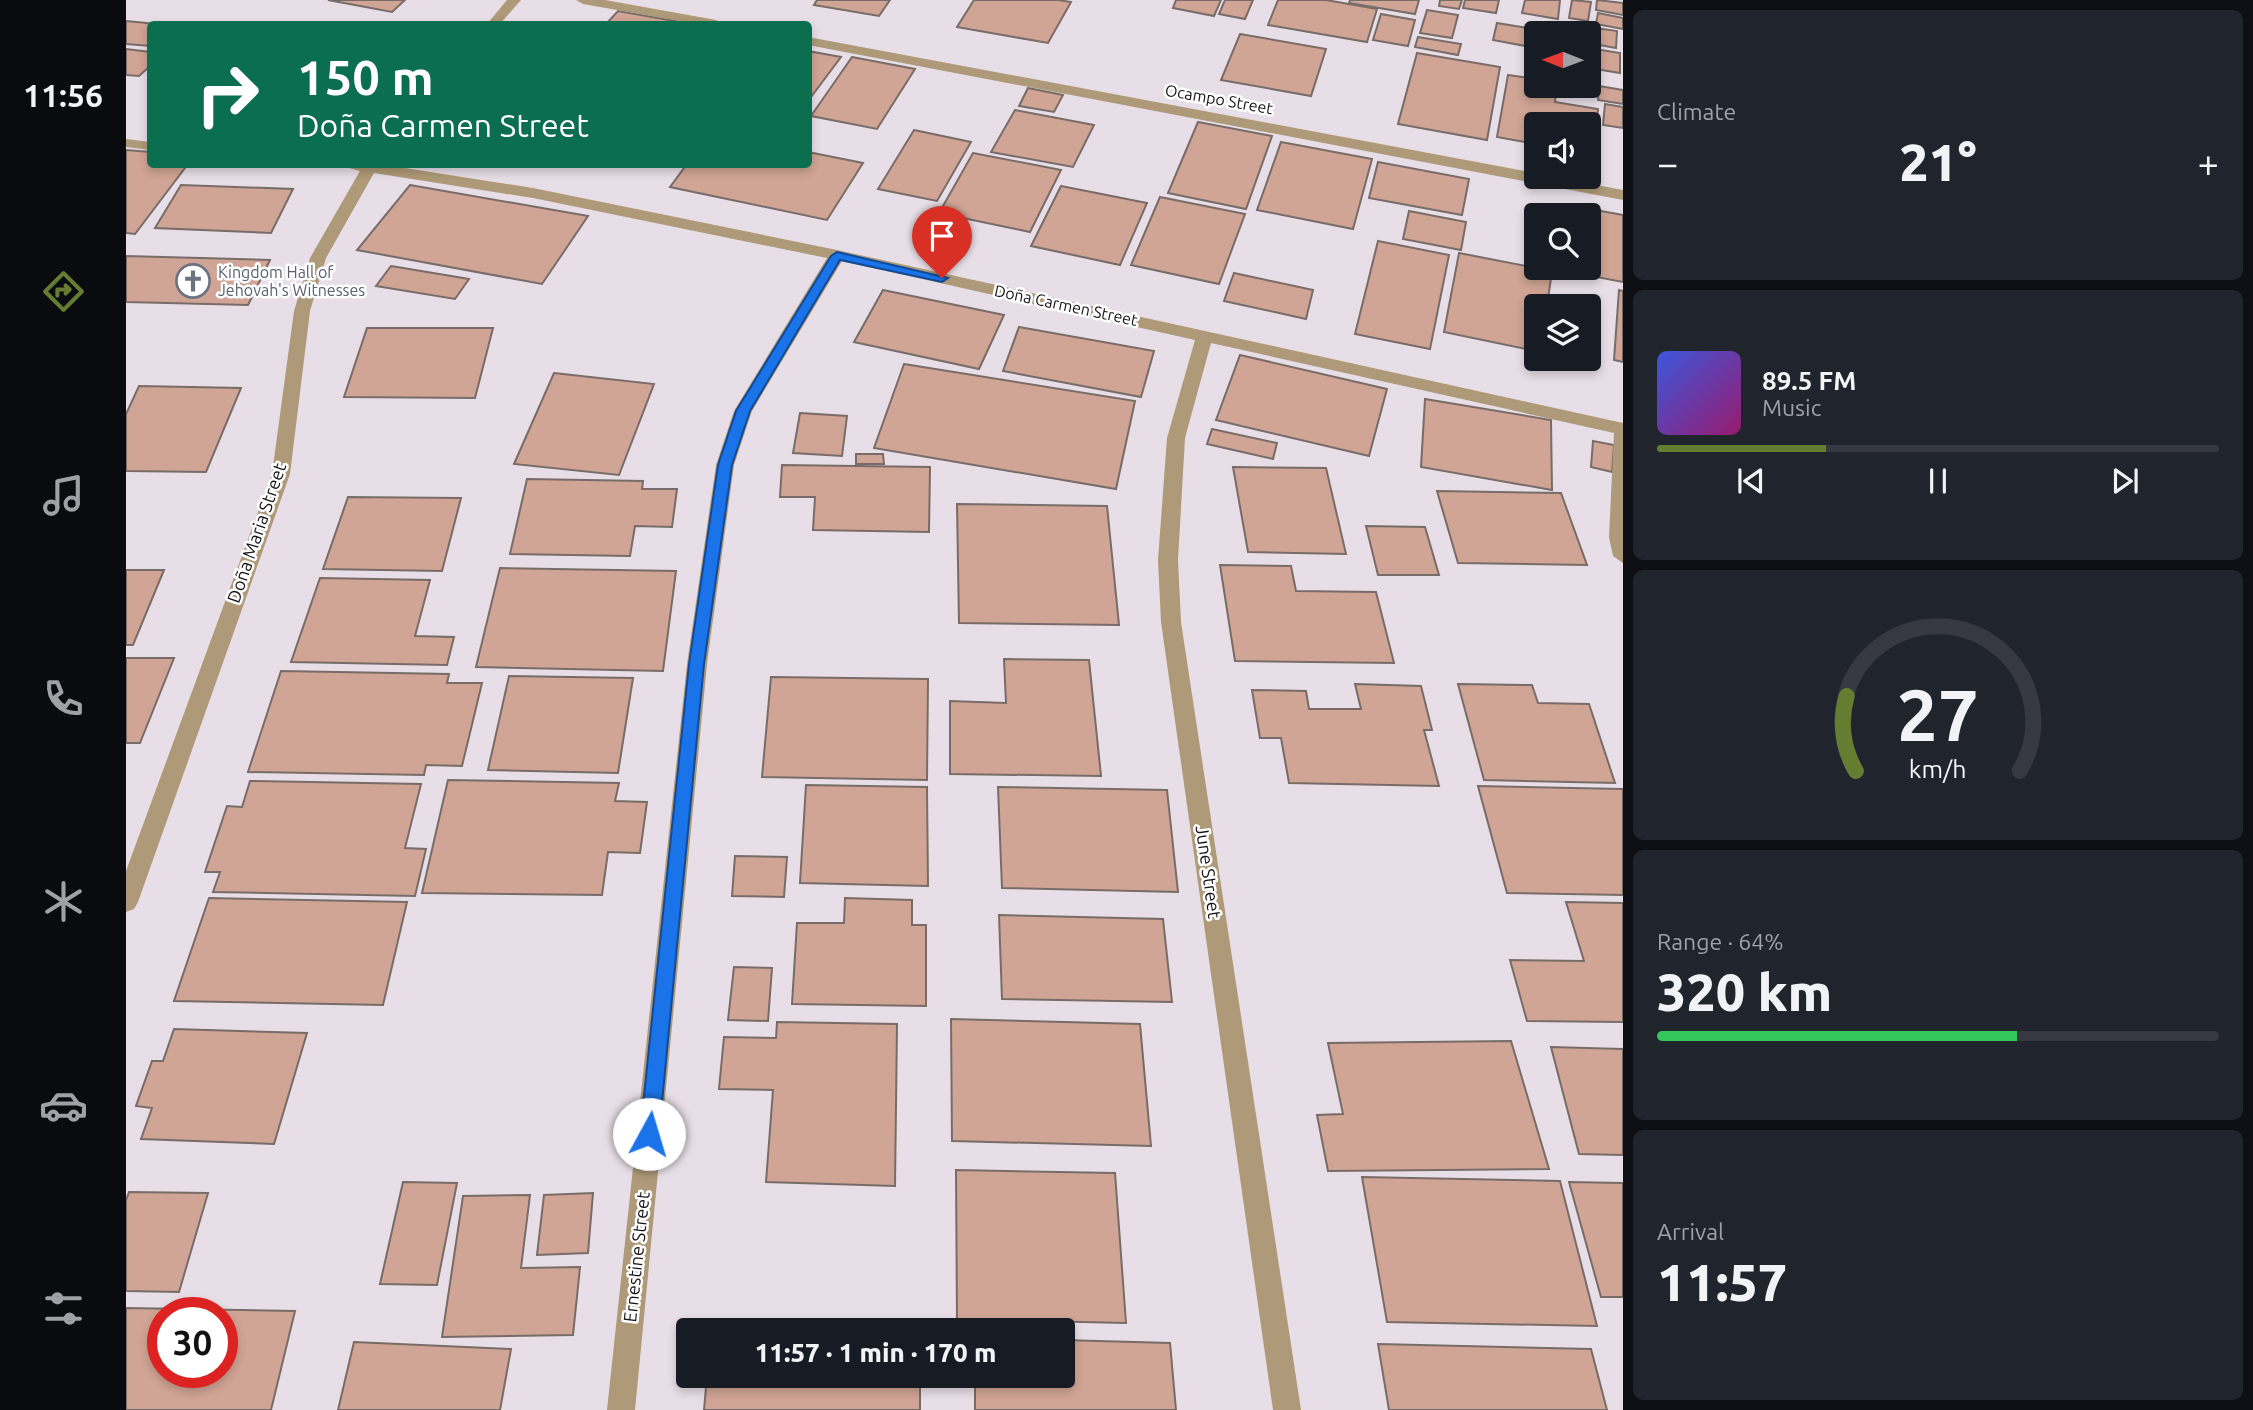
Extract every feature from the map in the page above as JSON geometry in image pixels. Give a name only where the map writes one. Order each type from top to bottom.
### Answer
[{"type":"street","points":[[496,21],[514,0]]},
{"type":"street","points":[[583,0],[699,21]]},
{"type":"street","name":"Ocampo Street","points":[[812,42],[1371,145],[1623,195]]},
{"type":"street","points":[[126,143],[147,146]]},
{"type":"street","name":"Doña Maria Street","points":[[126,902],[281,474],[302,311],[318,258],[370,168]]},
{"type":"street","name":"Doña Carmen Street","points":[[383,168],[533,193],[837,256],[1623,429]]},
{"type":"street","name":"Ernestine Street","points":[[621,1410],[697,664],[725,465],[743,411],[837,256]]},
{"type":"street","name":"June Street","points":[[1204,336],[1176,438],[1168,560],[1171,622],[1287,1410]]},
{"type":"street","points":[[1623,429],[1619,537],[1623,556]]},
{"type":"building","points":[[328,0],[405,0],[392,12]]},
{"type":"building","points":[[817,0],[890,0],[879,16],[814,5]]},
{"type":"building","points":[[974,0],[1071,2],[1048,43],[957,27]]},
{"type":"building","points":[[1176,0],[1221,0],[1214,16],[1173,8]]},
{"type":"building","points":[[1225,0],[1253,0],[1245,19],[1219,14]]},
{"type":"building","points":[[1278,0],[1326,0],[1377,9],[1367,42],[1268,25]]},
{"type":"building","points":[[1350,0],[1419,0],[1415,14],[1349,3]]},
{"type":"building","points":[[1440,0],[1462,0],[1459,9],[1439,6]]},
{"type":"building","points":[[1465,0],[1499,0],[1496,13],[1463,8]]},
{"type":"building","points":[[1525,0],[1560,0],[1558,19],[1522,13]]},
{"type":"building","points":[[1572,0],[1591,2],[1588,21],[1569,18]]},
{"type":"building","points":[[1597,0],[1623,3],[1623,15],[1596,10]]},
{"type":"building","points":[[1427,10],[1458,15],[1452,38],[1420,33]]},
{"type":"building","points":[[618,11],[675,21],[609,21]]},
{"type":"building","points":[[1598,13],[1623,18],[1623,29],[1601,25],[1601,21],[1597,21]]},
{"type":"building","points":[[1381,14],[1415,20],[1408,46],[1373,40]]},
{"type":"building","points":[[126,21],[147,23],[147,46],[126,44]]},
{"type":"building","points":[[1497,23],[1524,28],[1524,46],[1493,40]]},
{"type":"building","points":[[1601,29],[1617,31],[1616,48],[1601,45]]},
{"type":"building","points":[[1240,34],[1326,49],[1311,96],[1221,80]]},
{"type":"building","points":[[1418,37],[1461,44],[1458,55],[1415,47]]},
{"type":"building","points":[[126,49],[147,52],[147,69],[139,76],[126,75]]},
{"type":"building","points":[[1601,50],[1620,53],[1620,73],[1601,70]]},
{"type":"building","points":[[812,52],[841,57],[812,96]]},
{"type":"building","points":[[1417,53],[1500,67],[1487,140],[1398,124]]},
{"type":"building","points":[[852,57],[915,69],[877,129],[812,115]]},
{"type":"building","points":[[1508,75],[1524,77],[1524,98],[1556,98],[1555,102],[1598,109],[1598,112],[1524,112],[1524,142],[1497,137]]},
{"type":"building","points":[[1601,86],[1623,90],[1623,104],[1598,100],[1601,98]]},
{"type":"building","points":[[1028,88],[1063,95],[1054,112],[1019,106]]},
{"type":"building","points":[[1605,104],[1623,107],[1623,128],[1603,125]]},
{"type":"building","points":[[1015,110],[1094,125],[1073,167],[991,152]]},
{"type":"building","points":[[1198,122],[1272,136],[1246,209],[1168,193]]},
{"type":"building","points":[[914,130],[971,142],[937,201],[878,189]]},
{"type":"building","points":[[1281,142],[1372,159],[1353,229],[1257,210]]},
{"type":"building","points":[[126,150],[147,152],[147,168],[185,168],[135,234],[126,233]]},
{"type":"building","points":[[812,153],[863,163],[827,220],[670,187],[684,168],[812,168]]},
{"type":"building","points":[[973,153],[1061,170],[1030,232],[939,213]]},
{"type":"building","points":[[1378,162],[1469,179],[1462,215],[1369,198]]},
{"type":"building","points":[[181,185],[293,189],[271,233],[155,228]]},
{"type":"building","points":[[410,185],[588,216],[542,284],[357,250]]},
{"type":"building","points":[[1061,186],[1147,203],[1120,265],[1031,246]]},
{"type":"building","points":[[1160,197],[1245,214],[1219,284],[1131,265]]},
{"type":"building","points":[[1409,211],[1466,222],[1461,250],[1403,239]]},
{"type":"building","points":[[1601,211],[1623,215],[1623,282],[1601,278]]},
{"type":"building","points":[[1378,241],[1449,255],[1430,349],[1355,334]]},
{"type":"building","points":[[1459,253],[1524,266],[1524,280],[1551,280],[1549,294],[1524,294],[1524,349],[1444,332]]},
{"type":"building","name":"Kingdom Hall of Jehovah's Witnesses","points":[[126,256],[270,260],[248,305],[126,302]]},
{"type":"building","points":[[391,266],[469,279],[455,299],[376,286]]},
{"type":"building","points":[[1234,273],[1313,290],[1306,319],[1224,301]]},
{"type":"building","points":[[883,290],[1004,315],[979,369],[854,342]]},
{"type":"building","points":[[1619,290],[1623,291],[1623,362],[1614,360]]},
{"type":"building","points":[[1019,327],[1154,351],[1141,397],[1003,371]]},
{"type":"building","points":[[367,328],[493,328],[475,398],[344,397]]},
{"type":"building","points":[[1240,355],[1387,389],[1369,456],[1216,420]]},
{"type":"building","points":[[904,364],[1135,401],[1116,489],[874,448]]},
{"type":"building","points":[[554,373],[654,384],[619,475],[514,464]]},
{"type":"building","points":[[139,386],[241,388],[206,472],[126,471],[126,414]]},
{"type":"building","points":[[1425,399],[1551,420],[1552,490],[1421,467]]},
{"type":"building","points":[[800,413],[847,416],[842,456],[793,453]]},
{"type":"building","points":[[1212,429],[1277,443],[1273,459],[1207,444]]},
{"type":"building","points":[[1593,441],[1614,445],[1612,472],[1591,467]]},
{"type":"building","points":[[856,454],[883,454],[884,464],[856,464]]},
{"type":"building","points":[[782,465],[930,467],[929,532],[813,530],[815,497],[780,497]]},
{"type":"building","points":[[1233,467],[1326,468],[1346,554],[1248,552]]},
{"type":"building","points":[[527,479],[643,481],[642,489],[677,489],[672,527],[635,526],[630,556],[510,554]]},
{"type":"building","points":[[1437,491],[1561,493],[1587,565],[1458,563]]},
{"type":"building","points":[[348,497],[461,498],[442,571],[323,569]]},
{"type":"building","points":[[957,504],[1107,506],[1119,625],[959,623]]},
{"type":"building","points":[[1366,526],[1425,527],[1439,575],[1378,575]]},
{"type":"building","points":[[1220,565],[1291,566],[1296,591],[1376,592],[1394,663],[1235,661]]},
{"type":"building","points":[[500,568],[676,571],[663,671],[476,667]]},
{"type":"building","points":[[126,570],[164,570],[133,645],[126,645]]},
{"type":"building","points":[[320,578],[430,580],[415,636],[454,637],[447,665],[291,662]]},
{"type":"building","points":[[126,658],[174,658],[140,743],[126,743]]},
{"type":"building","points":[[1004,659],[1089,660],[1101,776],[950,774],[950,701],[1006,703]]},
{"type":"building","points":[[281,671],[449,674],[447,683],[482,683],[462,766],[426,765],[424,775],[248,772]]},
{"type":"building","points":[[509,676],[633,678],[618,773],[488,770]]},
{"type":"building","points":[[771,677],[928,679],[927,780],[762,777]]},
{"type":"building","points":[[1355,684],[1421,686],[1432,730],[1424,730],[1439,786],[1289,783],[1281,738],[1260,738],[1252,690],[1306,691],[1309,709],[1361,709]]},
{"type":"building","points":[[1458,684],[1532,685],[1538,703],[1589,704],[1615,783],[1484,780]]},
{"type":"building","points":[[448,780],[619,783],[615,801],[647,802],[640,853],[608,852],[602,895],[422,893]]},
{"type":"building","points":[[250,781],[421,784],[405,848],[426,849],[415,896],[213,892],[220,872],[205,872],[227,806],[242,807]]},
{"type":"building","points":[[806,785],[927,787],[928,886],[800,883]]},
{"type":"building","points":[[1478,786],[1623,789],[1623,895],[1507,893]]},
{"type":"building","points":[[998,787],[1167,790],[1178,892],[1002,888]]},
{"type":"building","points":[[735,856],[787,857],[784,897],[732,896]]},
{"type":"building","points":[[209,898],[407,902],[383,1005],[174,1001]]},
{"type":"building","points":[[845,898],[912,900],[912,925],[926,925],[926,1006],[792,1004],[797,923],[844,923]]},
{"type":"building","points":[[1566,902],[1623,903],[1623,1022],[1527,1021],[1510,960],[1584,961]]},
{"type":"building","points":[[999,915],[1163,919],[1172,1002],[1002,999]]},
{"type":"building","points":[[734,967],[772,968],[768,1021],[728,1020]]},
{"type":"building","points":[[951,1019],[1140,1024],[1151,1146],[952,1141]]},
{"type":"building","points":[[777,1022],[897,1024],[895,1186],[766,1182],[773,1090],[719,1089],[724,1037],[776,1038]]},
{"type":"building","points":[[174,1029],[307,1033],[274,1144],[141,1139],[152,1108],[136,1106],[152,1061],[163,1061]]},
{"type":"building","points":[[1511,1041],[1549,1169],[1328,1171],[1317,1115],[1343,1114],[1328,1043]]},
{"type":"building","points":[[1551,1047],[1623,1049],[1623,1155],[1579,1154]]},
{"type":"building","points":[[956,1170],[1115,1173],[1126,1323],[1075,1322],[1075,1318],[957,1318]]},
{"type":"building","points":[[1362,1177],[1560,1181],[1597,1326],[1387,1322]]},
{"type":"building","points":[[403,1182],[457,1183],[437,1285],[380,1284]]},
{"type":"building","points":[[1569,1182],[1623,1183],[1623,1297],[1601,1297]]},
{"type":"building","points":[[129,1192],[208,1193],[179,1292],[126,1291],[126,1200]]},
{"type":"building","points":[[593,1193],[588,1253],[537,1255],[544,1195]]},
{"type":"building","points":[[530,1195],[521,1268],[580,1267],[573,1335],[442,1337],[463,1196]]},
{"type":"building","points":[[126,1308],[147,1308],[147,1388],[238,1388],[238,1310],[295,1311],[271,1410],[126,1410]]},
{"type":"building","points":[[1075,1340],[1170,1343],[1176,1410],[975,1410],[975,1388],[1075,1388]]},
{"type":"building","points":[[354,1342],[511,1349],[500,1410],[338,1410]]},
{"type":"building","points":[[1378,1344],[1591,1349],[1607,1410],[1389,1410]]},
{"type":"building","points":[[706,1388],[920,1388],[920,1410],[704,1410]]},
{"type":"place","name":"Kingdom Hall of Jehovah's Witnesses","points":[[193,281]]},
{"type":"route","points":[[649,1134],[697,664],[725,465],[743,411],[837,256],[942,278]]}]
